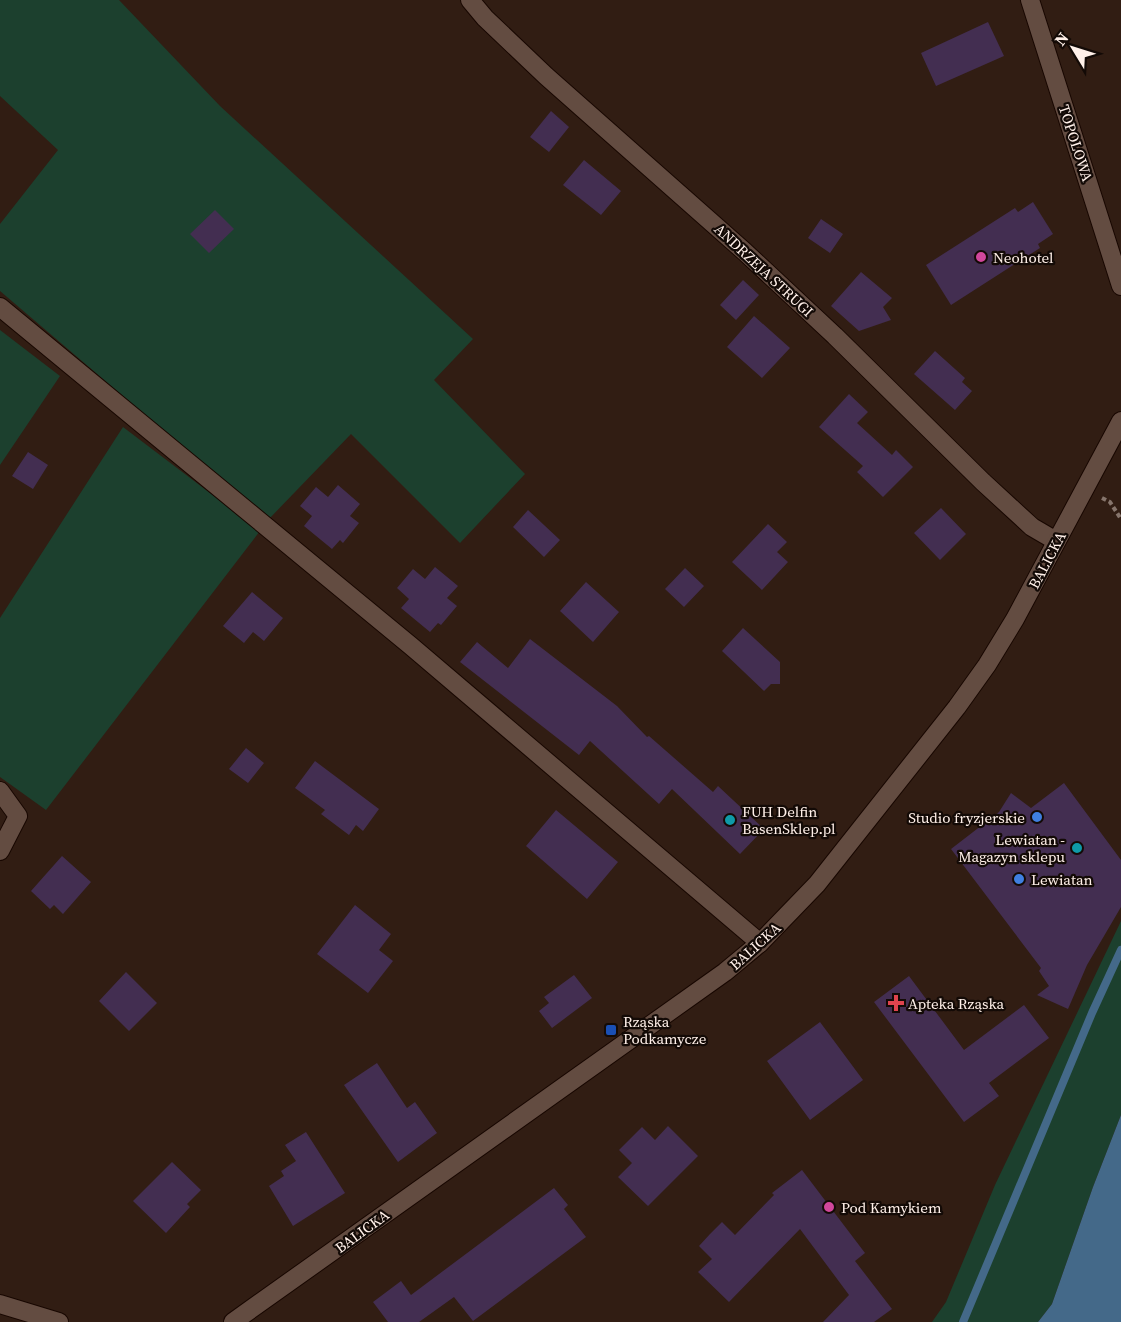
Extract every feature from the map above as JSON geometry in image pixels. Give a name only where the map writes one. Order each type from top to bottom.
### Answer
[{"type":"street","name":"ANDRZEJA STRUGI","points":[[470,0],[485,18],[546,76],[745,252],[828,329],[1032,527],[1056,542]]},
{"type":"street","name":"TOPOLOWA","points":[[1030,0],[1121,286]]},
{"type":"street","points":[[0,307],[411,646],[760,943]]},
{"type":"street","name":"BALICKA","points":[[233,1322],[655,1023],[725,972],[760,943],[817,884],[957,707],[1002,641],[1121,421]]},
{"type":"street","points":[[0,791],[18,816],[0,852]]},
{"type":"street","points":[[0,1304],[59,1322]]},
{"type":"path","points":[[1099,496],[1110,502],[1121,519]]},
{"type":"green space","points":[[0,0],[119,0],[220,106],[473,339],[434,380],[525,474],[460,543],[351,434],[268,520],[0,291],[0,224],[58,150],[0,96]]},
{"type":"green space","points":[[0,330],[60,376],[0,465]]},
{"type":"green space","points":[[123,427],[260,531],[46,810],[0,777],[0,618]]},
{"type":"green space","points":[[1121,921],[1121,1115],[1052,1304],[1038,1322],[932,1322],[946,1302],[995,1185]]},
{"type":"water","points":[[1121,1115],[1121,1322],[1038,1322],[1052,1304]]},
{"type":"building","points":[[988,22],[1004,56],[936,86],[921,53]]},
{"type":"building","points":[[551,111],[569,127],[549,152],[530,137]]},
{"type":"building","points":[[584,160],[621,191],[601,215],[563,185]]},
{"type":"building","name":"Neohotel","points":[[1033,202],[1053,234],[1038,244],[1040,248],[951,305],[926,265],[1015,208],[1018,212]]},
{"type":"building","points":[[215,210],[234,229],[209,253],[190,234]]},
{"type":"building","points":[[821,219],[843,234],[830,253],[808,238]]},
{"type":"building","points":[[861,272],[892,298],[883,307],[891,320],[859,331],[831,306]]},
{"type":"building","points":[[743,280],[759,295],[736,320],[720,305]]},
{"type":"building","points":[[754,316],[790,348],[762,378],[727,347]]},
{"type":"building","points":[[935,351],[965,378],[962,382],[972,391],[955,410],[914,374]]},
{"type":"building","points":[[849,394],[868,412],[857,423],[892,455],[896,450],[913,467],[883,497],[857,472],[863,466],[819,427]]},
{"type":"building","points":[[28,452],[48,465],[33,489],[12,476]]},
{"type":"building","points":[[338,485],[360,504],[350,516],[359,523],[343,543],[340,540],[332,549],[304,526],[312,516],[300,506],[316,487],[328,497]]},
{"type":"building","points":[[941,508],[966,534],[940,560],[914,533]]},
{"type":"building","points":[[528,510],[560,540],[544,557],[513,527]]},
{"type":"building","points":[[768,524],[787,542],[777,552],[788,562],[762,590],[732,562]]},
{"type":"building","points":[[435,567],[458,586],[447,598],[457,606],[441,625],[438,623],[430,632],[401,608],[409,599],[397,588],[413,569],[425,579]]},
{"type":"building","points":[[685,568],[704,586],[684,607],[665,589]]},
{"type":"building","points":[[586,582],[619,612],[593,642],[560,611]]},
{"type":"building","points":[[252,592],[283,618],[264,641],[253,632],[244,643],[223,626]]},
{"type":"building","points":[[743,628],[780,662],[780,684],[771,684],[764,691],[722,651]]},
{"type":"building","points":[[530,639],[617,706],[647,737],[649,736],[713,792],[718,786],[764,829],[740,854],[672,789],[659,804],[590,741],[579,755],[460,662],[477,642],[508,668]]},
{"type":"building","points":[[246,748],[264,763],[248,783],[229,769]]},
{"type":"building","points":[[315,761],[379,809],[363,831],[356,825],[349,835],[321,814],[325,810],[295,788]]},
{"type":"building","points":[[1064,783],[1121,860],[1121,907],[1087,965],[1068,1009],[1037,995],[1049,986],[1039,971],[1041,968],[951,849],[999,812],[1011,793],[1031,808]]},
{"type":"building","points":[[556,810],[618,862],[587,899],[526,846]]},
{"type":"building","points":[[62,856],[91,882],[63,914],[54,905],[50,909],[31,891]]},
{"type":"building","points":[[355,905],[391,934],[379,950],[393,961],[368,993],[317,954]]},
{"type":"building","points":[[126,972],[157,1003],[129,1031],[99,1001]]},
{"type":"building","points":[[574,975],[592,998],[552,1028],[539,1011],[549,1003],[544,997]]},
{"type":"building","points":[[909,976],[964,1050],[1024,1005],[1049,1038],[989,1083],[999,1096],[964,1122],[874,1002]]},
{"type":"building","points":[[820,1022],[863,1080],[810,1120],[767,1061]]},
{"type":"building","points":[[377,1063],[407,1108],[415,1102],[437,1133],[398,1162],[344,1085]]},
{"type":"building","points":[[668,1126],[698,1156],[648,1206],[618,1177],[632,1163],[619,1150],[642,1127],[655,1140]]},
{"type":"building","points":[[306,1132],[345,1193],[293,1226],[269,1186],[284,1176],[281,1171],[296,1161],[285,1145]]},
{"type":"building","points":[[172,1162],[201,1190],[187,1204],[190,1207],[166,1233],[133,1201]]},
{"type":"building","points":[[802,1170],[865,1253],[855,1261],[892,1309],[874,1322],[823,1322],[849,1295],[800,1229],[729,1302],[698,1272],[712,1259],[699,1246],[722,1222],[735,1235],[774,1195],[772,1193]]},
{"type":"building","points":[[554,1188],[568,1205],[564,1209],[586,1237],[473,1321],[454,1297],[419,1322],[388,1322],[373,1302],[401,1281],[411,1295]]},
{"type":"waterway","points":[[963,1322],[1092,1013],[1121,950]]},
{"type":"place","name":"Neohotel","points":[[981,257]]},
{"type":"place","name":"Studio fryzjerskie","points":[[1037,817]]},
{"type":"place","name":"FUH Delfin BasenSklep.pl","points":[[730,820]]},
{"type":"place","name":"Lewiatan - Magazyn sklepu","points":[[1077,848]]},
{"type":"place","name":"Lewiatan","points":[[1019,879]]},
{"type":"place","name":"Apteka Rząska","points":[[896,1003]]},
{"type":"place","name":"Rząska Podkamycze","points":[[611,1030]]},
{"type":"place","name":"Pod Kamykiem","points":[[829,1207]]}]
